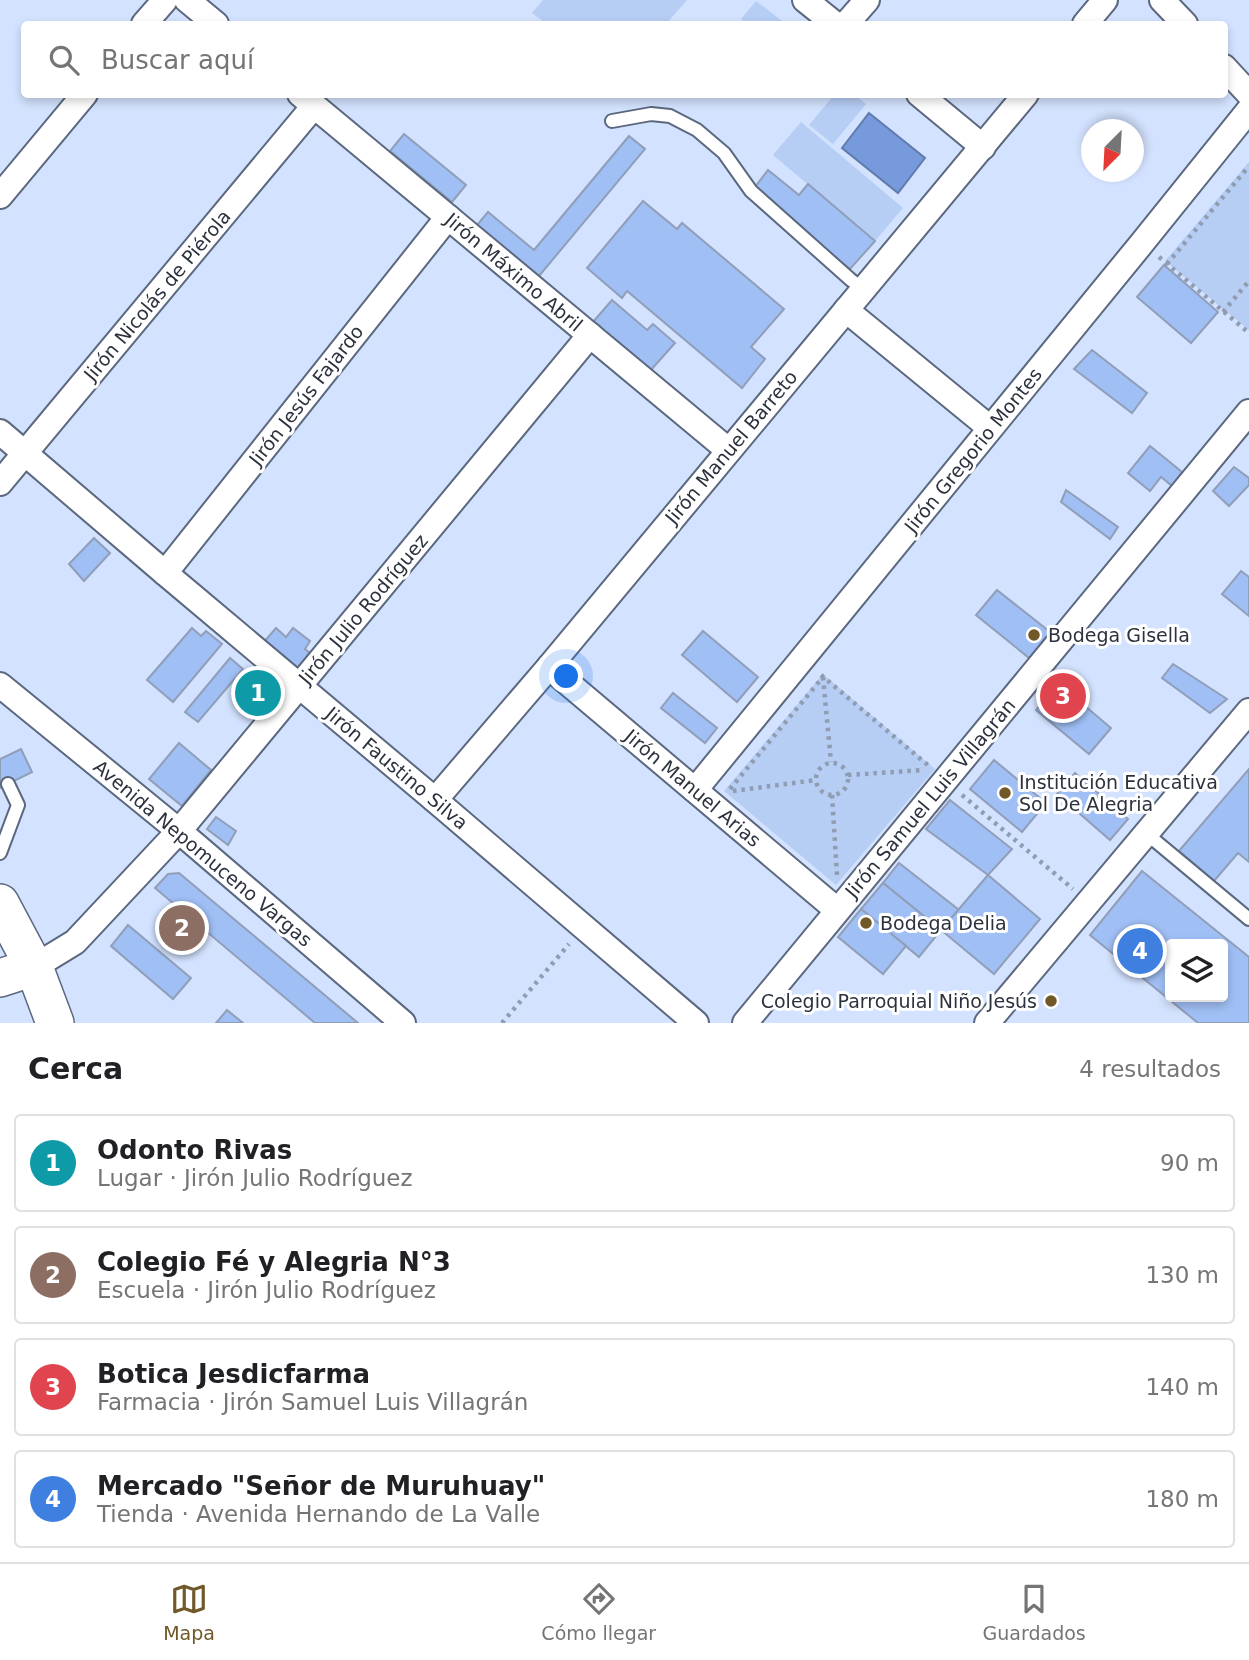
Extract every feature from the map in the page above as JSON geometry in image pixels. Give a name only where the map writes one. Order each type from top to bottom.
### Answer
[{"type":"main road","points":[[0,903],[17,972],[55,1023]]},
{"type":"street","points":[[147,21],[165,0]]},
{"type":"street","points":[[187,0],[212,21]]},
{"type":"street","points":[[805,0],[831,21]]},
{"type":"street","points":[[849,21],[867,0]]},
{"type":"street","points":[[1088,21],[1105,0]]},
{"type":"street","points":[[1162,0],[1182,21]]},
{"type":"street","points":[[1228,71],[1249,93]]},
{"type":"street","points":[[0,196],[82,98]]},
{"type":"street","points":[[924,98],[983,147]]},
{"type":"street","name":"Jirón Manuel Barreto","points":[[435,800],[550,667],[1023,98]]},
{"type":"street","name":"Jirón Máximo Abril","points":[[307,100],[728,450]]},
{"type":"street","name":"Jirón Nicolás de Piérola","points":[[0,482],[307,100]]},
{"type":"street","name":"Jirón Gregorio Montes","points":[[695,790],[1249,110]]},
{"type":"street","name":"Jirón Jesús Fajardo","points":[[165,573],[448,217]]},
{"type":"street","points":[[846,310],[990,428]]},
{"type":"street","name":"Jirón Julio Rodríguez","points":[[17,972],[75,942],[179,831],[590,335]]},
{"type":"street","name":"Jirón Samuel Luis Villagrán","points":[[745,1023],[1249,412]]},
{"type":"street","name":"Jirón Faustino Silva","points":[[0,432],[696,1023]]},
{"type":"street","name":"Jirón Manuel Arias","points":[[550,667],[837,910]]},
{"type":"street","name":"Avenida Nepomuceno Vargas","points":[[0,685],[179,831],[403,1023]]},
{"type":"street","points":[[987,1023],[1249,711]]},
{"type":"lane","points":[[612,121],[651,114],[670,116],[696,130],[724,153],[751,191],[863,289]]},
{"type":"lane","points":[[0,853],[18,805],[8,784]]},
{"type":"lane","points":[[1147,834],[1249,919]]},
{"type":"path","points":[[1167,264],[1249,166]]},
{"type":"path","points":[[1142,243],[1249,333]]},
{"type":"path","points":[[1223,312],[1249,281]]},
{"type":"path","points":[[727,792],[823,677],[831,762]]},
{"type":"path","points":[[831,762],[839,764],[848,775],[845,789],[832,795],[819,789],[815,775],[824,764],[831,762]]},
{"type":"path","points":[[848,775],[932,769],[924,780]]},
{"type":"path","points":[[727,792],[816,780]]},
{"type":"path","points":[[727,792],[737,800]]},
{"type":"path","points":[[832,795],[838,883]]},
{"type":"path","points":[[838,883],[846,873]]},
{"type":"path","points":[[827,875],[838,883]]},
{"type":"path","points":[[502,1023],[583,927]]},
{"type":"shaded area","points":[[543,0],[687,0],[669,21],[543,21],[532,13]]},
{"type":"shaded area","points":[[756,1],[782,21],[743,21],[741,19]]},
{"type":"shaded area","points":[[832,98],[859,98],[866,104],[833,144],[809,125]]},
{"type":"shaded area","points":[[801,122],[903,208],[875,241],[773,155]]},
{"type":"shaded area","points":[[1249,162],[1249,330],[1165,261]]},
{"type":"shaded area","points":[[823,674],[935,769],[836,885],[724,791]]},
{"type":"water","points":[[869,113],[925,158],[898,193],[842,148]]},
{"type":"building","points":[[404,134],[466,185],[452,202],[390,151]]},
{"type":"building","points":[[629,136],[645,149],[539,276],[477,225],[488,212],[534,250]]},
{"type":"building","points":[[768,170],[799,195],[808,184],[875,241],[850,269],[752,191]]},
{"type":"building","points":[[643,201],[677,229],[682,223],[784,309],[751,347],[765,359],[742,388],[627,291],[622,298],[587,268]]},
{"type":"building","points":[[1164,265],[1218,312],[1191,343],[1137,297]]},
{"type":"building","points":[[612,300],[647,330],[653,324],[675,343],[650,371],[593,322]]},
{"type":"building","points":[[1092,350],[1147,393],[1132,413],[1074,369]]},
{"type":"building","points":[[1150,446],[1182,472],[1172,486],[1161,477],[1150,491],[1128,473]]},
{"type":"building","points":[[1234,467],[1249,478],[1249,485],[1229,506],[1213,491]]},
{"type":"building","points":[[1066,490],[1118,527],[1110,539],[1061,502]]},
{"type":"building","points":[[94,538],[110,553],[84,581],[69,564]]},
{"type":"building","points":[[1241,571],[1249,577],[1249,616],[1222,594]]},
{"type":"building","points":[[997,590],[1050,632],[1029,658],[976,615]]},
{"type":"building","points":[[192,628],[201,636],[206,631],[222,644],[173,702],[147,680]]},
{"type":"building","points":[[276,628],[286,637],[293,628],[310,641],[305,649],[311,654],[298,670],[264,642]]},
{"type":"building","points":[[703,631],[758,677],[737,702],[682,655]]},
{"type":"building","points":[[230,658],[243,669],[198,722],[185,712]]},
{"type":"building","points":[[1173,664],[1227,699],[1210,713],[1162,678]]},
{"type":"building","points":[[259,679],[269,688],[268,697],[255,712],[242,701]]},
{"type":"building","points":[[1058,683],[1111,728],[1089,754],[1036,710]]},
{"type":"building","points":[[673,693],[717,728],[705,743],[661,708]]},
{"type":"building","points":[[179,743],[211,770],[182,806],[149,779]]},
{"type":"building","points":[[21,749],[32,772],[0,788],[0,759]]},
{"type":"building","name":"Institución Educativa Sol De Alegria","points":[[994,760],[1046,803],[1022,832],[970,789]]},
{"type":"building","points":[[1249,769],[1249,862],[1238,853],[1214,881],[1179,851]]},
{"type":"building","points":[[1075,773],[1128,819],[1110,840],[1057,794]]},
{"type":"building","points":[[950,800],[1012,849],[988,875],[926,829]]},
{"type":"building","points":[[216,817],[236,831],[228,845],[207,829]]},
{"type":"building","points":[[899,863],[959,910],[941,930],[883,883]]},
{"type":"building","points":[[1142,871],[1227,939],[1165,939],[1165,996],[1090,935]]},
{"type":"building","points":[[179,873],[358,1023],[315,1023],[155,888],[168,874]]},
{"type":"building","points":[[988,875],[1040,919],[994,974],[941,930]]},
{"type":"building","points":[[883,883],[941,930],[919,957],[861,909]]},
{"type":"building","points":[[861,909],[906,946],[883,974],[838,937]]},
{"type":"building","points":[[128,925],[191,978],[173,999],[111,946]]},
{"type":"building","points":[[1228,940],[1249,957],[1249,1023],[1198,1023],[1172,1002],[1228,1002]]},
{"type":"building","points":[[227,1010],[243,1023],[216,1023]]},
{"type":"place","name":"Bodega Gisella","points":[[1034,635]]},
{"type":"place","name":"Odonto Rivas","points":[[258,693]]},
{"type":"place","name":"Botica Jesdicfarma","points":[[1063,696]]},
{"type":"place","name":"Institución Educativa Sol De Alegria","points":[[1005,793]]},
{"type":"place","name":"Bodega Delia","points":[[866,923]]},
{"type":"place","name":"Colegio Fé y Alegria N°3","points":[[182,928]]},
{"type":"place","name":"Mercado \"Señor de Muruhuay\"","points":[[1140,951]]},
{"type":"place","name":"Colegio Parroquial Niño Jesús","points":[[1051,1001]]}]
